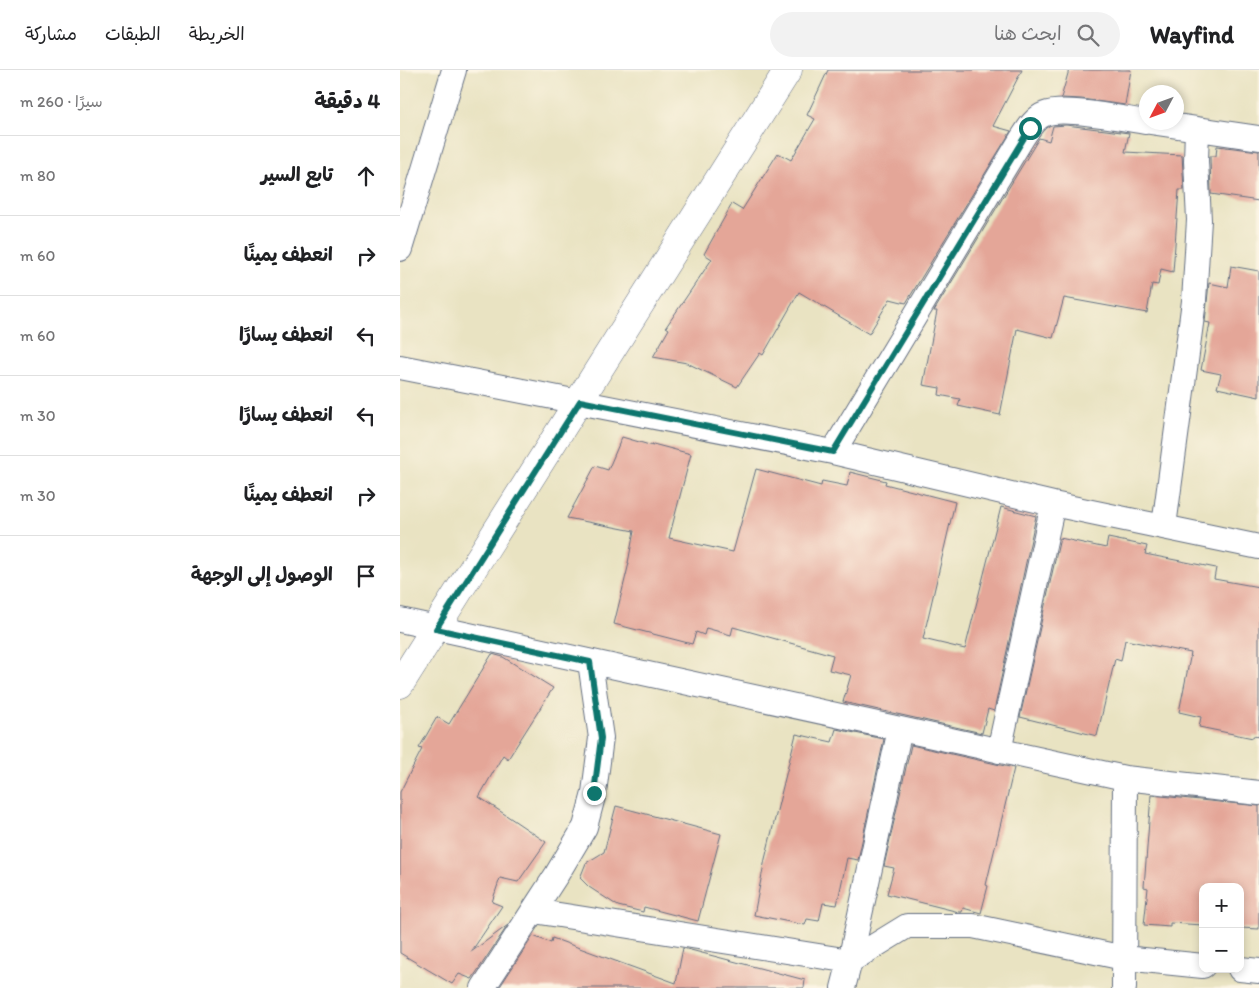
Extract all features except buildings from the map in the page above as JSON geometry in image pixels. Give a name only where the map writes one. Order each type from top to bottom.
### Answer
[{"type":"street","points":[[400,248],[454,70]]},
{"type":"street","points":[[400,684],[788,70]]},
{"type":"street","points":[[833,452],[1021,140],[1036,120],[1044,114],[1056,112],[1139,121]]},
{"type":"street","points":[[1184,127],[1259,138]]},
{"type":"street","points":[[1164,526],[1194,301],[1199,220],[1196,161],[1197,129]]},
{"type":"street","points":[[400,367],[833,452],[1053,504],[1259,547]]},
{"type":"street","points":[[1000,751],[1053,504]]},
{"type":"street","points":[[400,620],[1125,778],[1259,793]]},
{"type":"street","points":[[483,988],[534,911],[584,827],[594,793],[601,738],[590,662]]},
{"type":"street","points":[[843,988],[900,729]]},
{"type":"street","points":[[1124,988],[1125,778]]},
{"type":"street","points":[[534,911],[850,961],[907,926],[973,926],[1124,958],[1199,966]]},
{"type":"street","points":[[1244,969],[1259,971]]},
{"type":"route","points":[[594,793],[601,738],[590,662],[436,629],[580,401],[833,452],[1030,128]]}]
